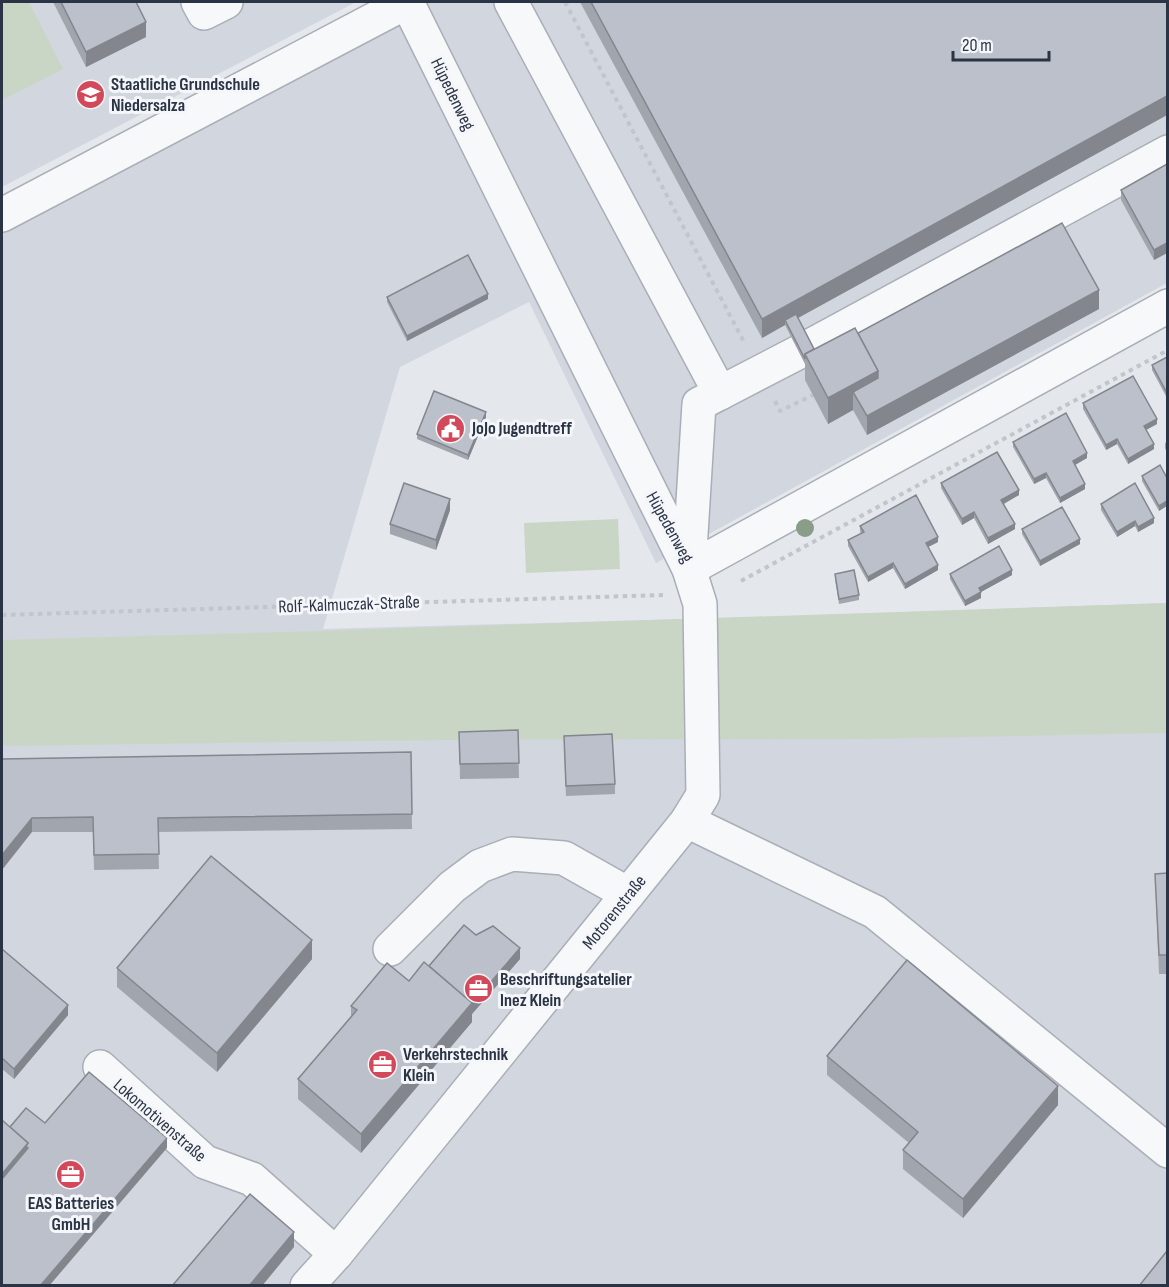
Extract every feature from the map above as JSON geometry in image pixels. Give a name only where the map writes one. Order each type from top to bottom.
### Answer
[{"type":"street","points":[[198,2],[204,13],[226,2]]},
{"type":"street","name":"Hüpedenweg","points":[[2,215],[407,2],[695,589],[1167,306]]},
{"type":"street","points":[[512,2],[720,393],[1167,152]]},
{"type":"street","name":"Motorenstraße","points":[[308,1286],[687,821],[703,795],[702,665],[695,589],[699,404],[720,393]]},
{"type":"street","points":[[687,821],[875,912],[1167,1151]]},
{"type":"street","points":[[390,949],[452,887],[480,866],[512,854],[564,858],[628,894]]},
{"type":"street","name":"Lokomotivenstraße","points":[[100,1067],[205,1162],[252,1179],[336,1254]]},
{"type":"path","points":[[565,2],[780,411],[813,395]]},
{"type":"path","points":[[695,589],[1167,350]]},
{"type":"path","name":"Rolf-Kalmuczak-Straße","points":[[2,615],[695,589]]},
{"type":"shaded area","name":"Staatliche Grundschule Niedersalza","points":[[2,2],[356,2],[2,187]]},
{"type":"shaded area","points":[[372,2],[1167,2],[1167,283],[656,563],[529,302],[400,367],[323,629],[1167,603],[1167,1285],[2,1286],[2,196]]},
{"type":"green space","points":[[2,2],[29,2],[63,69],[2,100]]},
{"type":"green space","points":[[618,519],[620,569],[526,573],[524,523]]},
{"type":"green space","points":[[1167,603],[1167,733],[859,739],[444,740],[2,746],[2,640]]},
{"type":"building","points":[[61,2],[136,2],[146,22],[86,52]]},
{"type":"building","points":[[591,2],[1167,2],[1167,96],[762,319]]},
{"type":"building","points":[[1167,164],[1167,243],[1154,250],[1121,190]]},
{"type":"building","points":[[1062,223],[1099,290],[867,416],[853,392],[878,378],[878,371],[858,333]]},
{"type":"building","points":[[468,255],[488,294],[407,336],[387,297]]},
{"type":"building","points":[[796,314],[814,349],[805,354],[805,359],[785,320]]},
{"type":"building","points":[[855,328],[878,371],[828,398],[805,354]]},
{"type":"building","points":[[1167,357],[1167,393],[1152,365]]},
{"type":"building","points":[[1133,376],[1157,419],[1144,426],[1154,444],[1128,459],[1117,439],[1106,445],[1083,403]]},
{"type":"building","name":"JoJo Jugendtreff","points":[[434,391],[486,412],[468,455],[417,434]]},
{"type":"building","points":[[1066,413],[1087,453],[1073,461],[1085,484],[1060,498],[1046,473],[1034,479],[1013,442]]},
{"type":"building","points":[[997,452],[1019,490],[1001,500],[1015,524],[988,538],[974,512],[962,519],[941,483]]},
{"type":"building","points":[[1160,465],[1167,478],[1167,501],[1159,506],[1142,476]]},
{"type":"building","points":[[404,483],[450,499],[436,540],[390,524]]},
{"type":"building","points":[[1135,483],[1154,518],[1138,527],[1135,521],[1117,532],[1101,504]]},
{"type":"building","points":[[916,495],[938,537],[926,543],[938,565],[905,584],[893,563],[868,577],[848,540],[864,532],[860,526]]},
{"type":"building","points":[[1062,507],[1080,539],[1040,561],[1022,529]]},
{"type":"building","points":[[999,546],[1012,570],[979,588],[981,592],[965,601],[950,574]]},
{"type":"building","points":[[854,570],[859,595],[839,599],[835,574]]},
{"type":"building","points":[[518,730],[519,763],[460,764],[459,732]]},
{"type":"building","points":[[612,734],[615,784],[566,786],[564,736]]},
{"type":"building","points":[[411,752],[412,814],[158,818],[159,854],[94,855],[93,817],[32,818],[2,855],[2,759]]},
{"type":"building","points":[[211,856],[312,940],[217,1053],[117,968]]},
{"type":"building","points":[[1167,873],[1167,955],[1159,955],[1155,874]]},
{"type":"building","points":[[464,925],[476,935],[493,926],[520,948],[472,1004],[429,966]]},
{"type":"building","points":[[2,949],[68,1005],[14,1069],[2,1058]]},
{"type":"building","points":[[907,960],[1058,1086],[963,1199],[903,1150],[918,1132],[827,1056]]},
{"type":"building","name":"Verkehrstechnik Klein","points":[[424,962],[472,1003],[361,1134],[298,1079],[357,1010],[351,1006],[387,963],[409,981]]},
{"type":"building","points":[[89,1072],[167,1138],[40,1286],[2,1286],[2,1179],[28,1148],[26,1146],[28,1143],[10,1127],[26,1108],[45,1123]]},
{"type":"building","points":[[2,1120],[28,1143],[2,1174]]},
{"type":"building","points":[[250,1194],[294,1232],[249,1286],[172,1286]]},
{"type":"building","points":[[1167,1251],[1167,1286],[1139,1286]]},
{"type":"place","name":"Staatliche Grundschule Niedersalza","points":[[90,94]]},
{"type":"place","name":"JoJo Jugendtreff","points":[[451,428]]},
{"type":"place","name":"Beschriftungsatelier Inez Klein","points":[[479,989]]},
{"type":"place","name":"Verkehrstechnik Klein","points":[[382,1064]]},
{"type":"place","name":"EAS Batteries GmbH","points":[[71,1174]]}]
